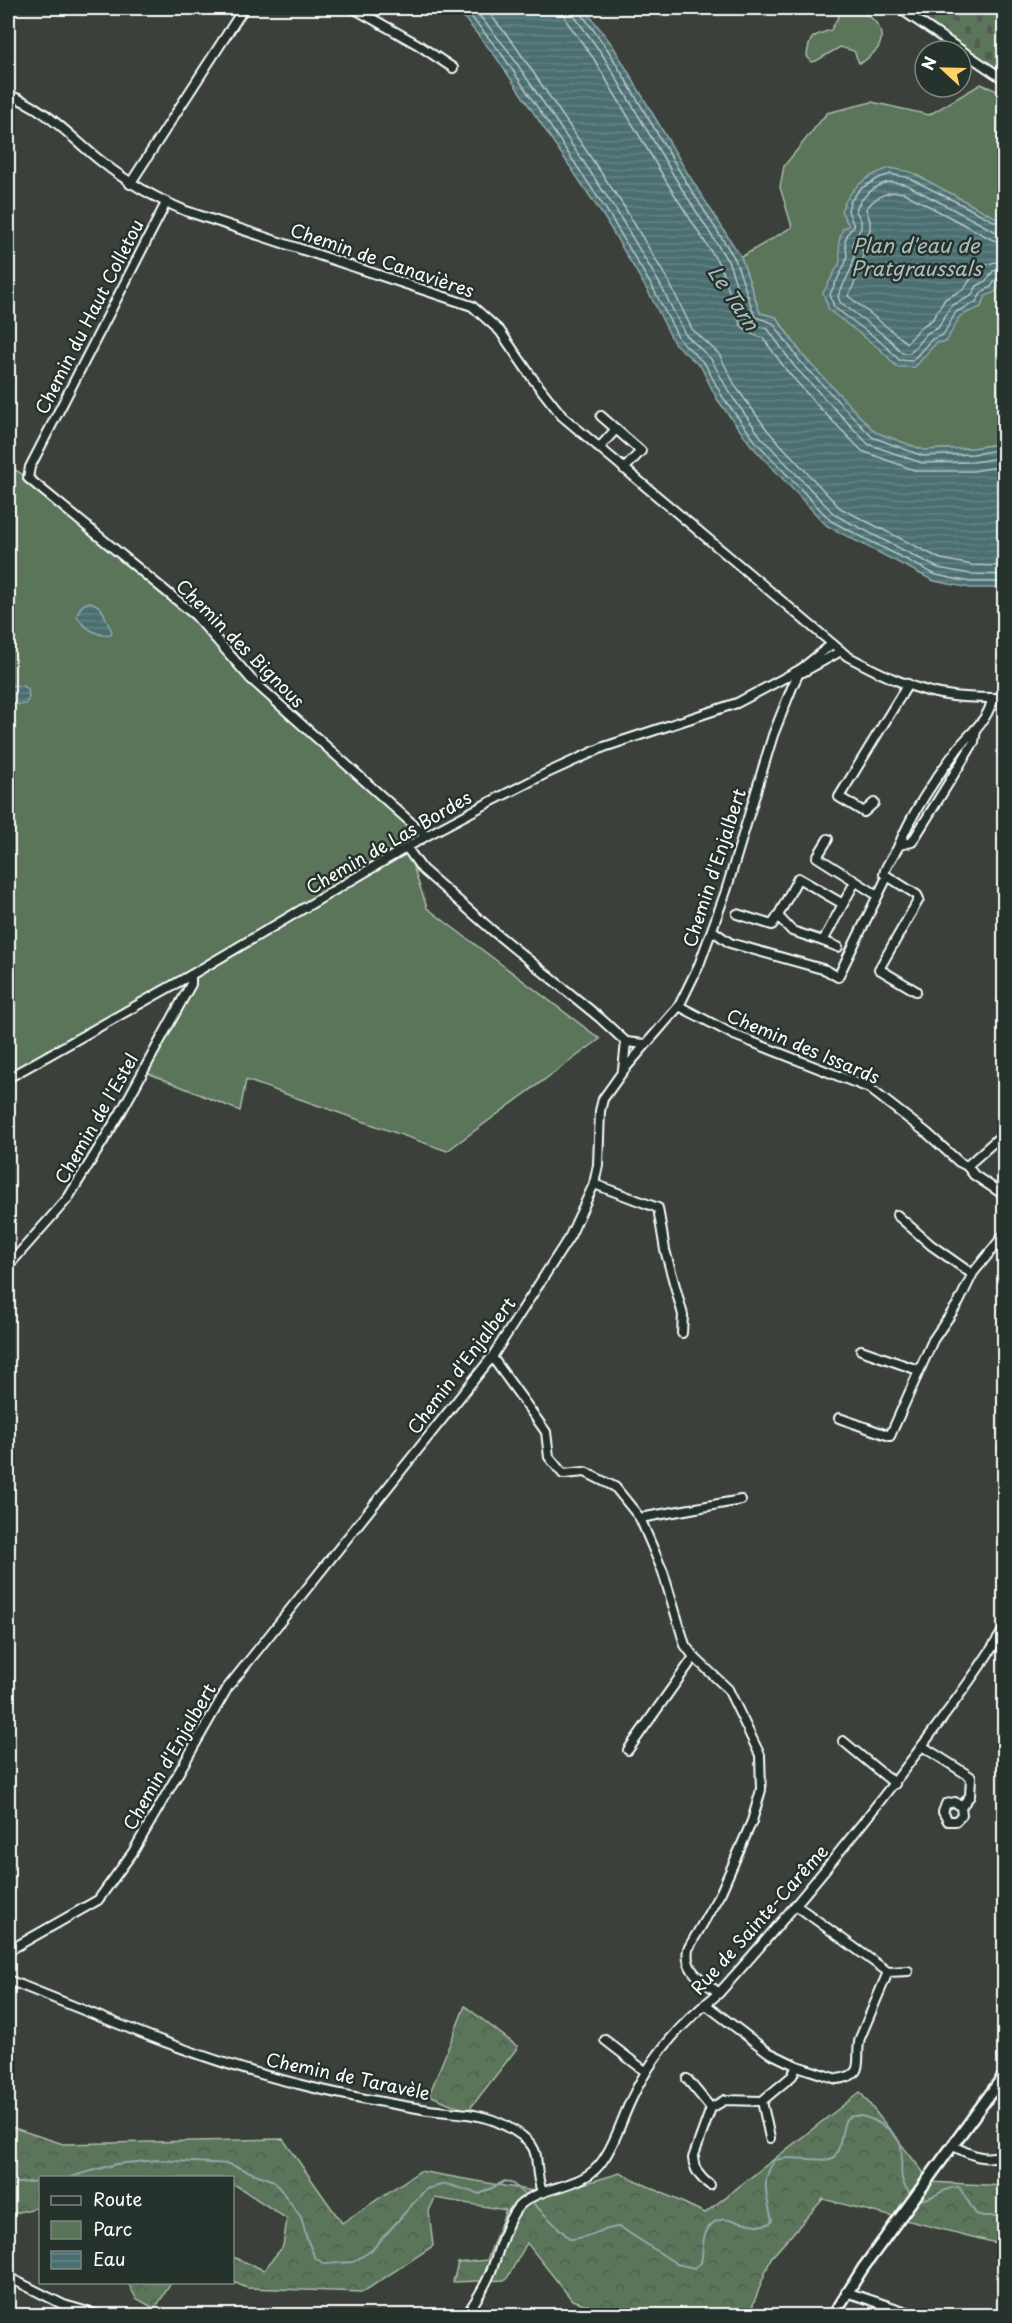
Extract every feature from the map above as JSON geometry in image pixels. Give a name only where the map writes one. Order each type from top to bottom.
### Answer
[{"type":"street","points":[[130,184],[244,8]]},
{"type":"street","points":[[353,8],[417,44],[453,68]]},
{"type":"street","points":[[689,8],[695,8]]},
{"type":"street","points":[[899,8],[1005,78]]},
{"type":"street","name":"Chemin de Canavières","points":[[8,95],[45,114],[130,184],[166,203],[472,306],[500,331],[562,416],[841,651],[876,672],[908,684],[951,696],[1005,698]]},
{"type":"street","name":"Chemin du Haut Colletou","points":[[28,478],[35,456],[166,203]]},
{"type":"street","points":[[601,416],[640,451],[624,469]]},
{"type":"street","points":[[599,448],[616,429]]},
{"type":"street","name":"Chemin des Bignous","points":[[28,478],[196,616],[251,679],[426,836]]},
{"type":"street","name":"Chemin d'Enjalbert","points":[[8,1952],[98,1900],[133,1852],[228,1687],[492,1358],[570,1236],[594,1184],[598,1165],[600,1111],[603,1099],[645,1044],[679,1006],[713,931],[773,735],[788,695],[800,672],[832,644]]},
{"type":"street","points":[[800,672],[841,651]]},
{"type":"street","name":"Chemin de Las Bordes","points":[[8,1078],[192,975],[426,836],[547,773],[604,747],[737,703],[800,672]]},
{"type":"street","points":[[874,803],[864,812],[839,797],[908,684]]},
{"type":"street","points":[[916,991],[879,969],[919,898],[884,874],[885,869],[908,826],[956,751],[976,730],[989,710],[992,698]]},
{"type":"street","points":[[899,845],[909,845],[912,842],[974,742],[976,730]]},
{"type":"street","points":[[956,751],[966,756]]},
{"type":"street","points":[[828,839],[817,857],[877,895]]},
{"type":"street","points":[[407,848],[422,869],[626,1042],[645,1044]]},
{"type":"street","points":[[713,931],[730,943],[826,970],[838,977],[887,876]]},
{"type":"street","points":[[737,914],[772,925],[798,878],[843,904]]},
{"type":"street","points":[[823,941],[855,882]]},
{"type":"street","points":[[778,916],[792,931],[838,946]]},
{"type":"street","name":"Chemin de l'Estel","points":[[8,1266],[68,1198],[121,1112],[191,984],[192,975]]},
{"type":"street","name":"Chemin des Issards","points":[[679,1006],[734,1035],[869,1088],[927,1133],[959,1162],[967,1166],[974,1175],[1005,1195]]},
{"type":"street","points":[[623,1071],[626,1042]]},
{"type":"street","points":[[967,1166],[1005,1133]]},
{"type":"street","points":[[594,1184],[658,1208],[665,1250],[682,1315],[682,1333]]},
{"type":"street","points":[[897,1215],[931,1245],[972,1274]]},
{"type":"street","points":[[839,1418],[890,1436],[933,1340],[958,1302],[972,1274],[1005,1235]]},
{"type":"street","points":[[861,1350],[918,1371]]},
{"type":"street","points":[[492,1358],[546,1432],[549,1457],[564,1473],[585,1472],[615,1487],[640,1518],[663,1572],[685,1645],[694,1657],[728,1689],[760,1755],[761,1790],[752,1821],[721,1892],[688,1949],[686,1958],[690,1969],[719,1993]]},
{"type":"street","points":[[640,1518],[741,1500]]},
{"type":"street","name":"Rue de Sainte-Carême","points":[[466,2316],[488,2279],[513,2215],[523,2203],[539,2194],[579,2181],[596,2170],[604,2160],[645,2071],[671,2038],[719,1993],[797,1906],[895,1784],[982,1665],[1005,1629]]},
{"type":"street","points":[[628,1750],[694,1657]]},
{"type":"street","points":[[843,1741],[895,1784]]},
{"type":"street","points":[[922,1746],[971,1777],[970,1796],[962,1807]]},
{"type":"street","points":[[797,1906],[888,1972],[908,1971]]},
{"type":"street","points":[[705,2004],[768,2052],[797,2066],[837,2079],[852,2076],[859,2064],[860,2038],[888,1972]]},
{"type":"street","name":"Chemin de Taravèle","points":[[8,1980],[192,2052],[271,2078],[315,2089],[423,2109],[474,2114],[504,2124],[532,2145],[538,2159],[539,2194]]},
{"type":"street","points":[[605,2040],[645,2071]]},
{"type":"street","points":[[710,2185],[701,2179],[694,2166],[693,2158],[711,2108],[725,2100],[762,2101],[792,2076],[797,2066]]},
{"type":"street","points":[[833,2316],[846,2292],[1005,2075]]},
{"type":"street","points":[[687,2079],[711,2108]]},
{"type":"street","points":[[762,2101],[770,2138]]},
{"type":"street","points":[[953,2146],[984,2158],[1004,2154]]},
{"type":"street","points":[[8,2277],[64,2305],[102,2316]]},
{"type":"street","points":[[846,2292],[919,2316]]},
{"type":"green space","points":[[843,8],[858,10],[878,25],[881,40],[878,48],[859,63],[854,51],[840,47],[811,62],[807,56],[810,41],[831,30]]},
{"type":"green space","points":[[906,8],[1004,8],[1004,75],[973,54],[973,39],[951,39]]},
{"type":"green space","points":[[981,84],[1004,94],[1004,443],[973,448],[923,450],[874,432],[804,357],[776,317],[760,313],[741,257],[792,227],[780,187],[784,166],[827,113],[872,102],[929,115],[956,99],[973,99],[973,89]]},
{"type":"green space","points":[[8,465],[28,478],[171,596],[251,679],[426,836],[407,848],[427,908],[600,1039],[447,1151],[246,1080],[240,1111],[143,1071],[191,976],[8,1078]]},
{"type":"green space","points":[[465,2006],[518,2047],[468,2111],[429,2095]]},
{"type":"green space","points":[[860,2092],[931,2182],[1004,2186],[1004,2245],[823,2199],[771,2258],[749,2315],[618,2315],[572,2300],[527,2243],[506,2280],[453,2282],[458,2263],[487,2260],[506,2210],[435,2198],[429,2211],[433,2246],[363,2292],[247,2288],[234,2282],[234,2257],[264,2270],[283,2246],[287,2219],[234,2185],[234,2176],[39,2176],[39,2207],[15,2213],[8,2211],[8,2126],[63,2144],[283,2139],[342,2223],[420,2171],[550,2194],[620,2173],[705,2213]]},
{"type":"green space","points":[[129,2284],[170,2284],[155,2309],[136,2298]]},
{"type":"water","name":"Le Tarn","points":[[456,8],[584,8],[613,46],[688,174],[741,257],[760,313],[776,317],[804,357],[875,432],[924,450],[973,448],[1004,443],[1004,588],[970,588],[934,581],[827,526],[751,445],[717,399],[701,367],[674,343],[649,293],[604,217],[496,57]]},
{"type":"water","name":"Plan d'eau de Pratgraussals","points":[[890,168],[911,172],[1004,222],[1004,282],[995,292],[986,296],[981,307],[960,316],[946,342],[936,343],[915,367],[897,367],[881,350],[829,310],[823,293],[840,262],[839,241],[843,228],[849,226],[841,211],[849,195],[866,179]]},
{"type":"water","points":[[90,602],[102,610],[112,631],[110,635],[96,633],[79,620],[77,616],[80,609]]},
{"type":"water","points":[[8,685],[23,686],[28,689],[29,697],[26,704],[8,705]]},
{"type":"waterway","points":[[74,2176],[116,2164],[157,2160],[229,2164],[274,2181],[301,2217],[315,2258],[325,2264],[353,2262],[371,2251],[426,2189],[446,2184],[480,2194],[505,2181],[513,2184],[570,2239],[620,2227],[677,2264],[694,2268],[701,2263],[705,2235],[710,2225],[718,2220],[727,2219],[757,2225],[766,2225],[772,2221],[766,2183],[767,2175],[775,2160],[785,2158],[831,2160],[839,2147],[846,2119],[856,2116],[873,2120],[889,2129],[898,2139],[901,2148],[904,2185],[912,2195]]},
{"type":"waterway","points":[[8,2184],[39,2181]]},
{"type":"waterway","points":[[916,2199],[926,2199],[953,2187],[959,2187],[976,2214],[1004,2216]]}]
